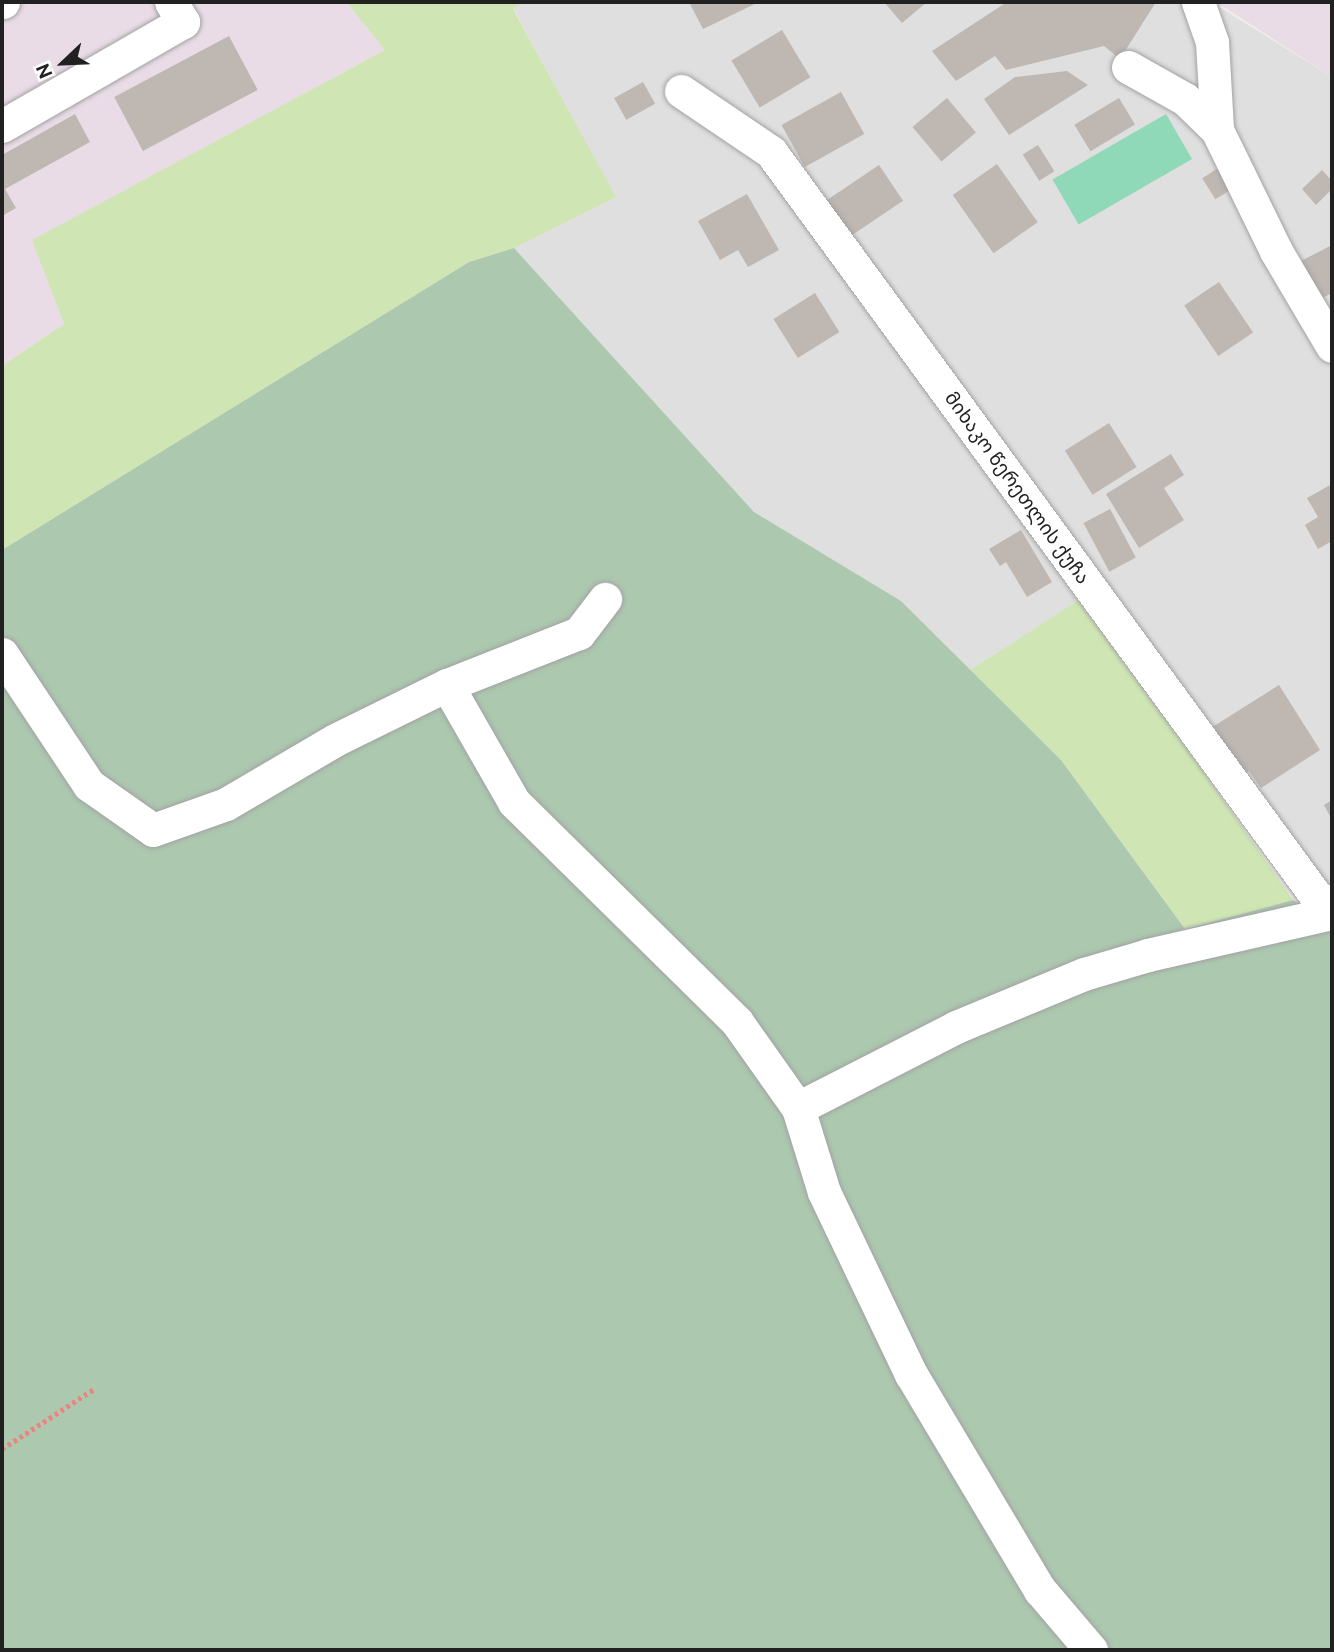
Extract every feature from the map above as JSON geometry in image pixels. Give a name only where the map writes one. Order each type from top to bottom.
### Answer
[{"type":"street","points":[[2,126],[183,22],[171,2]]},
{"type":"street","points":[[1198,2],[1212,42],[1217,130]]},
{"type":"street","points":[[1128,67],[1185,99],[1217,130],[1276,251],[1332,346]]},
{"type":"street","name":"მიხაკო წერეთლის ქუჩა","points":[[681,91],[771,152],[1316,896],[1332,906]]},
{"type":"street","points":[[2,654],[89,785],[153,830],[226,804],[335,740],[447,685],[579,633],[605,600]]},
{"type":"street","points":[[447,685],[514,802],[737,1023],[798,1108],[824,1192],[911,1374],[1040,1590],[1091,1650]]},
{"type":"street","points":[[798,1108],[956,1027],[1084,974],[1148,955],[1332,913]]},
{"type":"path","points":[[2,1449],[94,1389]]},
{"type":"shaded area","points":[[2,2],[346,2],[385,50],[33,240],[64,324],[2,366]]},
{"type":"shaded area","points":[[523,2],[1194,2],[1197,58],[1332,356],[1332,895],[1099,588],[970,670],[901,601],[754,512],[514,248],[615,197],[513,8]]},
{"type":"shaded area","points":[[1211,2],[1332,77],[1332,327],[1230,139]]},
{"type":"shaded area","points":[[1216,2],[1332,2],[1332,77]]},
{"type":"green space","points":[[346,2],[523,2],[513,9],[616,197],[514,248],[469,262],[2,550],[2,366],[64,324],[32,240],[385,50]]},
{"type":"green space","points":[[1166,114],[1192,159],[1079,225],[1053,180]]},
{"type":"green space","points":[[514,248],[754,512],[901,601],[1061,760],[1185,929],[1293,900],[1332,926],[1332,1650],[2,1650],[2,550],[469,262]]},
{"type":"green space","points":[[1082,598],[1293,900],[1185,929],[1061,760],[970,670]]},
{"type":"building","points":[[689,2],[759,2],[703,29]]},
{"type":"building","points":[[884,2],[927,2],[902,23]]},
{"type":"building","points":[[1007,2],[1156,2],[1120,59],[1104,46],[1006,70],[995,56],[956,81],[932,51]]},
{"type":"building","points":[[782,30],[810,77],[760,108],[731,60]]},
{"type":"building","points":[[229,36],[258,90],[143,151],[114,97]]},
{"type":"building","points":[[1067,71],[1088,85],[1009,135],[984,99],[1015,77]]},
{"type":"building","points":[[643,82],[655,104],[626,120],[614,98]]},
{"type":"building","points":[[841,92],[864,134],[805,167],[782,125]]},
{"type":"building","points":[[947,98],[976,132],[941,161],[913,127]]},
{"type":"building","points":[[1119,98],[1135,125],[1090,151],[1074,125]]},
{"type":"building","points":[[75,114],[90,142],[5,189],[16,208],[2,216],[2,155]]},
{"type":"building","points":[[1038,145],[1054,171],[1039,181],[1023,155]]},
{"type":"building","points":[[997,164],[1038,222],[993,253],[953,195]]},
{"type":"building","points":[[879,165],[903,201],[850,236],[826,201]]},
{"type":"building","points":[[1220,167],[1233,188],[1215,199],[1202,178]]},
{"type":"building","points":[[1322,170],[1332,181],[1332,189],[1316,205],[1302,189]]},
{"type":"building","points":[[747,194],[779,250],[748,267],[738,250],[720,260],[698,221]]},
{"type":"building","points":[[1332,245],[1332,293],[1320,299],[1301,261]]},
{"type":"building","points":[[1219,282],[1253,333],[1218,356],[1184,305]]},
{"type":"building","points":[[815,293],[839,332],[798,358],[773,319]]},
{"type":"building","points":[[1109,423],[1137,467],[1092,495],[1065,451]]},
{"type":"building","points":[[1171,454],[1184,475],[1164,488],[1184,520],[1139,548],[1106,494]]},
{"type":"building","points":[[1332,484],[1332,541],[1318,549],[1305,525],[1318,517],[1307,498]]},
{"type":"building","points":[[1110,509],[1136,558],[1109,572],[1084,523]]},
{"type":"building","points":[[1021,530],[1052,582],[1027,597],[1006,562],[1000,566],[989,549]]},
{"type":"building","points":[[1279,685],[1320,750],[1261,788],[1249,771],[1237,778],[1206,731]]},
{"type":"building","points":[[1332,800],[1332,820],[1324,805]]}]
